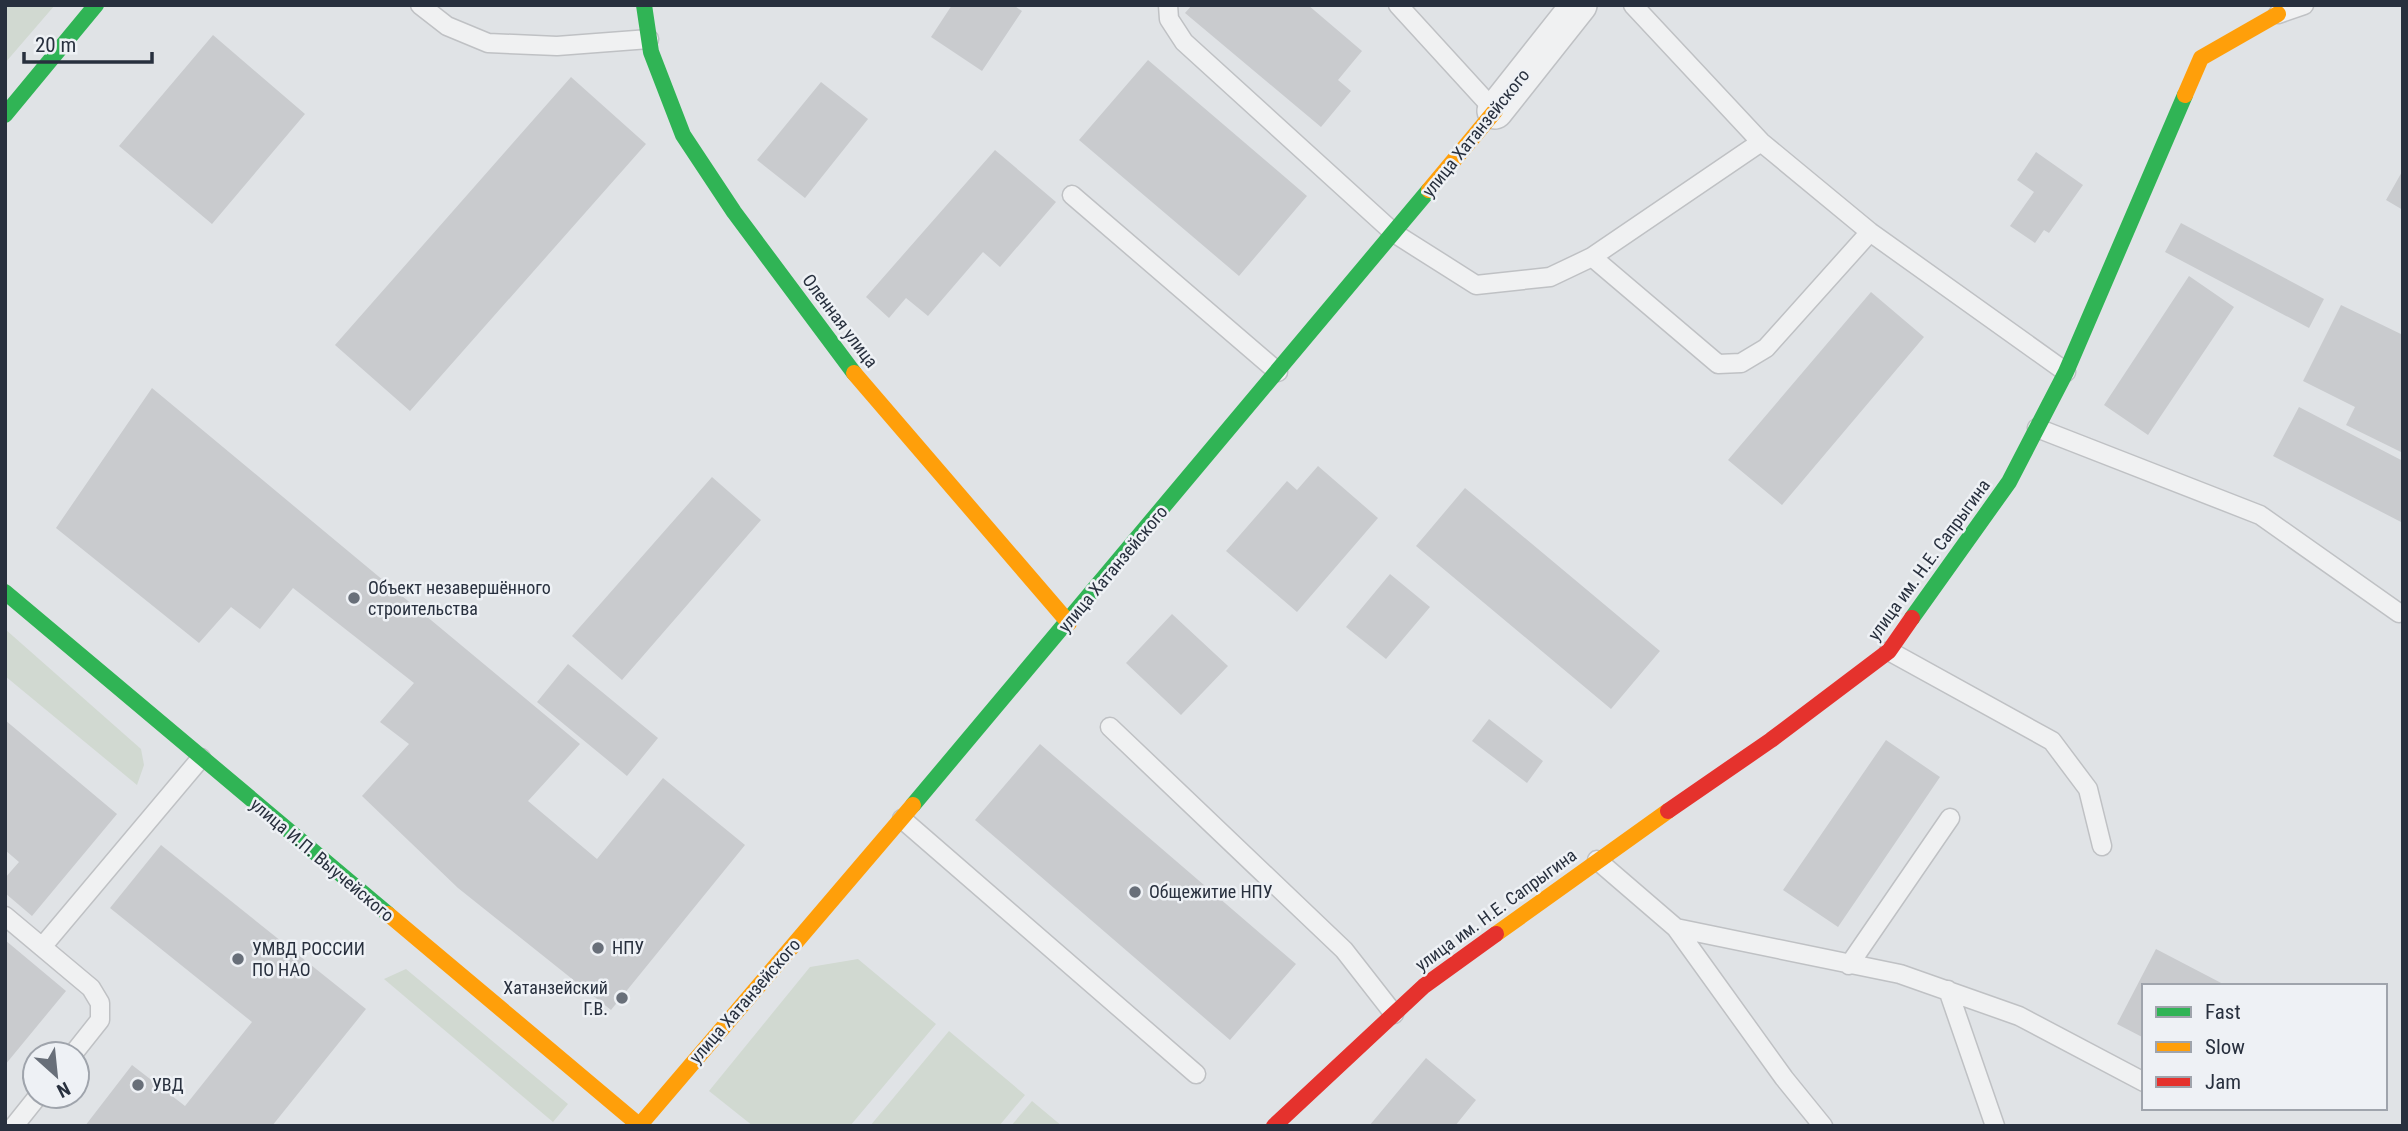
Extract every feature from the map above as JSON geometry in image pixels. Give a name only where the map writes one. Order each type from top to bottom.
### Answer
[{"type":"street","points":[[8,106],[96,5]]},
{"type":"street","name":"Оленная улица","points":[[644,5],[651,52],[683,135],[734,212],[856,375],[1069,623]]},
{"type":"street","name":"улица Хатанзейского","points":[[640,1125],[1069,623],[1495,111],[1579,5]]},
{"type":"street","name":"улица им. Н.Е. Сапрыгина","points":[[1275,1126],[1424,986],[1597,859],[1772,740],[1889,651],[2010,482],[2066,372],[2201,58],[2278,14]]},
{"type":"street","name":"улица И.П. Выучейского","points":[[5,592],[640,1125]]},
{"type":"lane","points":[[420,5],[447,26],[488,43],[557,46],[649,39]]},
{"type":"lane","points":[[1168,5],[1169,19],[1184,42],[1394,233],[1476,285],[1550,277],[1592,257],[1761,142]]},
{"type":"lane","points":[[1633,5],[1761,142],[1870,232],[2066,372]]},
{"type":"lane","points":[[2278,14],[2304,5]]},
{"type":"lane","points":[[1401,6],[1495,111]]},
{"type":"lane","points":[[1072,195],[1278,372]]},
{"type":"lane","points":[[1592,257],[1718,364],[1741,363],[1766,348],[1870,232]]},
{"type":"lane","points":[[2037,428],[2260,515],[2399,613]]},
{"type":"lane","points":[[1889,651],[2052,741],[2088,789],[2102,846]]},
{"type":"lane","points":[[1110,727],[1344,950],[1394,1014]]},
{"type":"lane","points":[[42,947],[201,758]]},
{"type":"lane","points":[[1849,965],[1950,818]]},
{"type":"lane","points":[[902,819],[1196,1074]]},
{"type":"lane","points":[[1597,859],[1676,928],[1784,1078],[1824,1126]]},
{"type":"lane","points":[[5,916],[91,988],[100,1003],[100,1020],[84,1040]]},
{"type":"lane","points":[[1676,928],[1900,974],[2019,1016],[2142,1081]]},
{"type":"lane","points":[[1948,990],[1995,1126]]},
{"type":"lane","points":[[14,1126],[27,1110]]},
{"type":"shaded area","points":[[5,5],[55,5],[5,63]]},
{"type":"shaded area","points":[[5,629],[141,749],[144,765],[137,785],[5,676]]},
{"type":"shaded area","points":[[858,959],[936,1024],[850,1126],[753,1126],[709,1091],[810,967]]},
{"type":"shaded area","points":[[406,969],[568,1104],[553,1122],[384,979]]},
{"type":"shaded area","points":[[949,1031],[1025,1095],[999,1126],[870,1126]]},
{"type":"shaded area","points":[[1032,1101],[1062,1126],[1011,1126]]},
{"type":"building","points":[[952,5],[1013,5],[1022,11],[982,71],[931,37]]},
{"type":"building","points":[[1192,5],[1308,5],[1362,51],[1338,80],[1351,91],[1321,127],[1185,13]]},
{"type":"building","points":[[213,35],[305,114],[212,224],[119,146]]},
{"type":"building","points":[[1148,60],[1307,196],[1239,276],[1079,140]]},
{"type":"building","points":[[571,77],[646,144],[410,411],[335,345]]},
{"type":"building","points":[[821,82],[868,119],[805,198],[757,160]]},
{"type":"building","points":[[995,150],[1056,202],[1000,267],[983,252],[928,316],[906,298],[889,318],[866,297]]},
{"type":"building","points":[[2036,152],[2083,185],[2049,233],[2044,230],[2035,243],[2010,226],[2034,192],[2017,180]]},
{"type":"building","points":[[2403,170],[2403,210],[2386,200]]},
{"type":"building","points":[[2181,223],[2324,299],[2309,328],[2165,252]]},
{"type":"building","points":[[2189,276],[2234,307],[2148,435],[2104,405]]},
{"type":"building","points":[[1871,292],[1924,337],[1782,505],[1728,460]]},
{"type":"building","points":[[2341,305],[2403,335],[2401,452],[2346,425],[2355,407],[2303,381]]},
{"type":"building","points":[[152,388],[580,744],[528,801],[597,859],[663,778],[745,845],[611,1010],[458,888],[362,796],[409,744],[380,722],[414,683],[293,588],[260,629],[231,607],[199,643],[56,528]]},
{"type":"building","points":[[2299,407],[2403,461],[2403,523],[2273,456]]},
{"type":"building","points":[[1318,466],[1378,518],[1297,612],[1226,551],[1287,481],[1297,490]]},
{"type":"building","points":[[712,477],[761,520],[622,680],[572,636]]},
{"type":"building","points":[[1465,488],[1660,651],[1611,709],[1416,546]]},
{"type":"building","points":[[1390,574],[1430,607],[1386,659],[1346,627]]},
{"type":"building","points":[[1172,614],[1228,666],[1181,715],[1126,663]]},
{"type":"building","points":[[568,664],[658,738],[627,776],[537,702]]},
{"type":"building","points":[[1489,719],[1543,761],[1527,783],[1472,741]]},
{"type":"building","points":[[5,720],[117,814],[32,916],[5,893],[5,878],[19,862],[5,850]]},
{"type":"building","points":[[1886,740],[1940,777],[1838,927],[1783,890]]},
{"type":"building","name":"Общежитие НПУ","points":[[1040,744],[1296,964],[1230,1040],[975,820]]},
{"type":"building","name":"УМВД РОССИИ ПО НАО","points":[[161,845],[366,1009],[272,1126],[85,1126],[132,1065],[185,1106],[252,1022],[110,908]]},
{"type":"building","points":[[5,940],[66,991],[26,1040],[21,1040],[21,1046],[5,1065]]},
{"type":"building","points":[[2156,949],[2223,984],[2142,984],[2142,1037],[2117,1024]]},
{"type":"building","points":[[1426,1058],[1476,1100],[1455,1126],[1369,1126]]},
{"type":"traffic: fast","points":[[5,115],[96,5]]},
{"type":"traffic: fast","points":[[644,5],[651,52],[683,135],[734,212],[854,373]]},
{"type":"traffic: fast","points":[[1912,618],[2009,482],[2066,372],[2185,95]]},
{"type":"traffic: fast","points":[[913,805],[1429,190]]},
{"type":"traffic: fast","points":[[5,592],[388,914]]},
{"type":"traffic: slow","points":[[2185,95],[2201,58],[2278,14]]},
{"type":"traffic: slow","points":[[1429,190],[1495,111]]},
{"type":"traffic: slow","points":[[854,373],[1069,623]]},
{"type":"traffic: slow","points":[[639,1126],[913,805]]},
{"type":"traffic: slow","points":[[1496,934],[1668,811]]},
{"type":"traffic: slow","points":[[388,914],[639,1125]]},
{"type":"traffic: jam","points":[[1668,811],[1771,740],[1889,651],[1912,618]]},
{"type":"traffic: jam","points":[[1274,1126],[1424,986],[1496,934]]},
{"type":"place","name":"Объект незавершённого строительства","points":[[354,598]]},
{"type":"place","name":"Общежитие НПУ","points":[[1135,892]]},
{"type":"place","name":"НПУ","points":[[598,948]]},
{"type":"place","name":"УМВД РОССИИ ПО НАО","points":[[238,959]]},
{"type":"place","name":"Хатанзейский Г.В.","points":[[622,998]]},
{"type":"place","name":"УВД","points":[[138,1085]]}]
